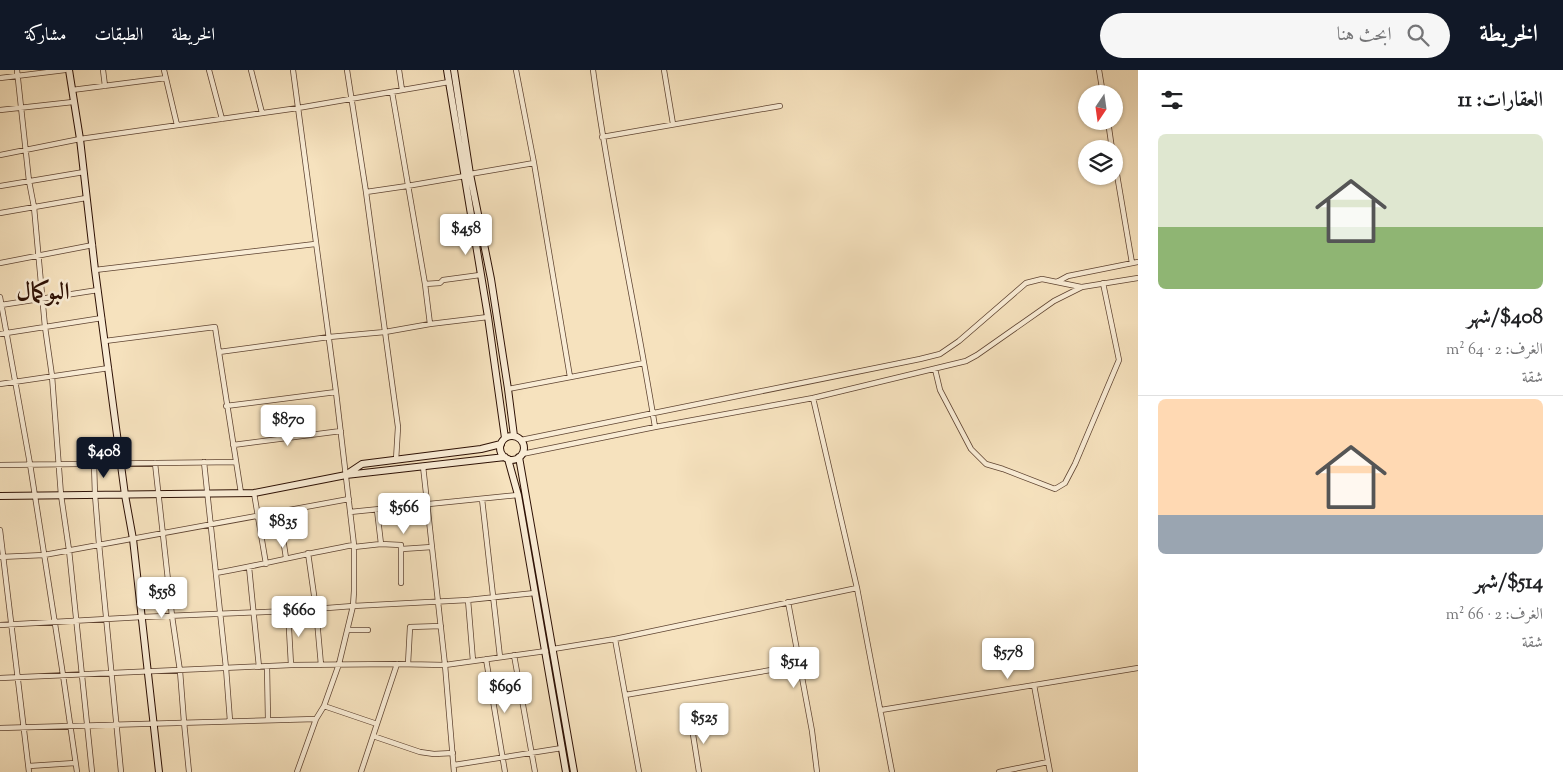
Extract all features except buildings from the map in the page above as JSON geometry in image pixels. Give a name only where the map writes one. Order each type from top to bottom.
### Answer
[{"type":"street","points":[[0,78],[17,73],[65,70]]},
{"type":"street","points":[[69,70],[80,139],[125,494],[133,539],[159,772]]},
{"type":"street","points":[[103,70],[105,86]]},
{"type":"street","points":[[164,70],[178,125]]},
{"type":"street","points":[[209,70],[222,119]]},
{"type":"street","points":[[251,70],[262,113]]},
{"type":"street","points":[[293,70],[315,244],[330,337],[354,546],[353,606],[348,630],[339,664],[324,706],[316,719],[297,772]]},
{"type":"street","points":[[347,70],[366,192],[398,427],[396,460]]},
{"type":"street","points":[[399,70],[402,90]]},
{"type":"street","points":[[447,70],[467,175],[491,279],[514,436]]},
{"type":"street","points":[[454,70],[480,275],[488,317],[503,441],[501,451],[507,458],[518,495],[535,593],[549,650],[574,772]]},
{"type":"street","points":[[516,70],[534,163],[570,377]]},
{"type":"street","points":[[593,70],[602,137],[655,427]]},
{"type":"street","points":[[664,70],[673,124]]},
{"type":"street","points":[[1099,70],[1102,85]]},
{"type":"street","points":[[17,73],[28,181],[34,208],[45,327],[52,376],[61,495],[69,550],[92,772]]},
{"type":"street","points":[[72,90],[166,78]]},
{"type":"street","points":[[0,155],[80,139],[298,108],[449,82]]},
{"type":"street","points":[[392,92],[425,284],[430,324]]},
{"type":"street","points":[[0,110],[73,102]]},
{"type":"street","points":[[602,137],[780,106]]},
{"type":"street","points":[[366,192],[534,163]]},
{"type":"street","points":[[0,186],[84,172]]},
{"type":"street","points":[[1119,185],[1132,264]]},
{"type":"street","points":[[0,213],[86,198]]},
{"type":"street","points":[[96,270],[315,244]]},
{"type":"street","points":[[0,263],[93,245]]},
{"type":"street","points":[[1057,282],[1068,276],[1138,262]]},
{"type":"street","points":[[425,284],[480,275]]},
{"type":"street","points":[[0,496],[241,493],[346,475],[507,458],[516,459],[521,455],[655,427],[813,398],[966,361],[1054,300],[1082,287],[1138,278]]},
{"type":"street","points":[[521,440],[940,354],[959,341],[1026,283],[1042,279],[1082,287]]},
{"type":"street","points":[[934,369],[940,390],[977,457],[986,464],[1055,489],[1065,483],[1075,464],[1119,360],[1103,283]]},
{"type":"street","points":[[1,305],[98,290]]},
{"type":"street","points":[[0,297],[30,464],[77,772]]},
{"type":"street","points":[[218,352],[330,337],[385,332],[488,317]]},
{"type":"street","points":[[0,334],[102,318]]},
{"type":"street","points":[[105,341],[215,327],[241,493]]},
{"type":"street","points":[[508,389],[644,362]]},
{"type":"street","points":[[0,384],[108,368]]},
{"type":"street","points":[[226,406],[336,392]]},
{"type":"street","points":[[813,398],[857,588],[892,772]]},
{"type":"street","points":[[233,445],[340,431]]},
{"type":"street","points":[[346,475],[362,464],[481,449],[514,436]]},
{"type":"street","points":[[514,436],[521,440],[524,447],[521,455],[566,772]]},
{"type":"street","points":[[204,462],[230,721]]},
{"type":"street","points":[[0,465],[236,462]]},
{"type":"street","points":[[155,463],[180,671],[189,772]]},
{"type":"street","points":[[94,464],[99,544],[121,772]]},
{"type":"street","points":[[423,466],[445,666],[454,772]]},
{"type":"street","points":[[254,492],[266,564]]},
{"type":"street","points":[[350,512],[518,495]]},
{"type":"street","points":[[2,557],[69,550],[349,499]]},
{"type":"street","points":[[482,499],[500,657]]},
{"type":"street","points":[[377,510],[381,544]]},
{"type":"street","points":[[279,512],[286,558]]},
{"type":"street","points":[[0,530],[30,772]]},
{"type":"street","points":[[216,573],[266,564],[308,553],[354,546],[402,545],[401,583]]},
{"type":"street","points":[[402,549],[432,547]]},
{"type":"street","points":[[308,553],[321,665]]},
{"type":"street","points":[[250,567],[259,667]]},
{"type":"street","points":[[0,678],[290,665],[408,664],[445,666],[473,660],[615,639],[857,588]]},
{"type":"street","points":[[0,625],[288,611],[468,600],[535,593]]},
{"type":"street","points":[[468,600],[473,660]]},
{"type":"street","points":[[788,602],[812,730],[817,772]]},
{"type":"street","points":[[288,611],[290,665]]},
{"type":"street","points":[[408,664],[410,627],[440,626]]},
{"type":"street","points":[[348,630],[368,630]]},
{"type":"street","points":[[615,639],[638,772]]},
{"type":"street","points":[[514,655],[535,772]]},
{"type":"street","points":[[486,659],[505,772]]},
{"type":"street","points":[[361,772],[397,664]]},
{"type":"street","points":[[625,695],[800,665]]},
{"type":"street","points":[[267,667],[268,720]]},
{"type":"street","points":[[881,710],[1138,668]]},
{"type":"street","points":[[1034,685],[1050,772]]},
{"type":"street","points":[[324,706],[377,724]]},
{"type":"street","points":[[0,728],[316,719]]},
{"type":"street","points":[[691,722],[699,772]]},
{"type":"street","points":[[373,736],[420,752],[434,754],[453,753]]},
{"type":"street","points":[[454,765],[562,748]]},
{"type":"street","points":[[998,772],[1048,762]]},
{"type":"street","points":[[29,766],[76,763]]},
{"type":"district","name":"البوكمال","points":[[43,293]]}]
